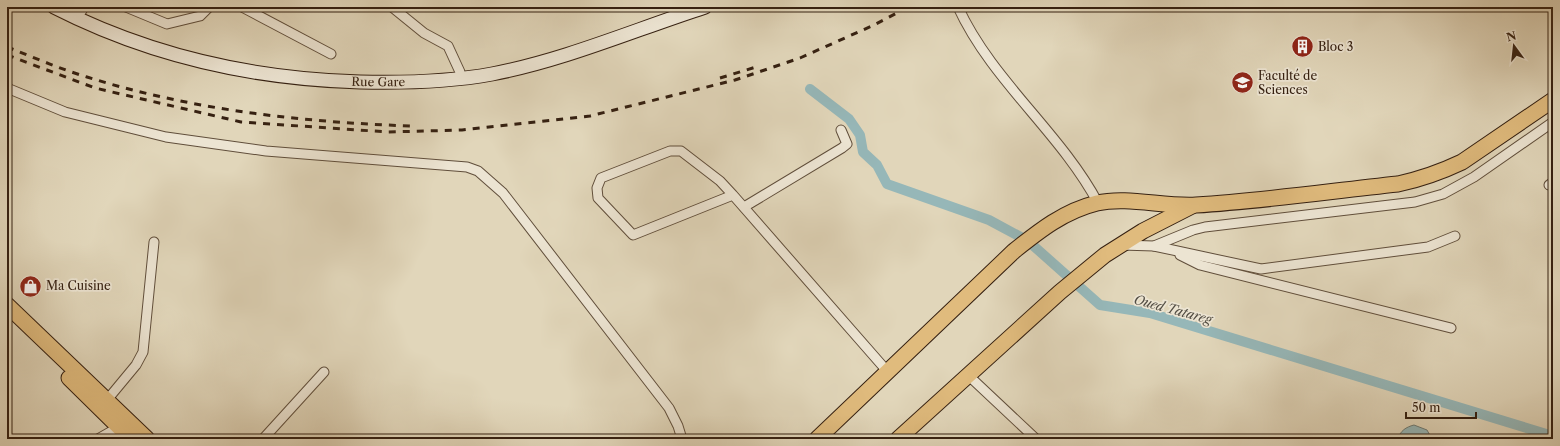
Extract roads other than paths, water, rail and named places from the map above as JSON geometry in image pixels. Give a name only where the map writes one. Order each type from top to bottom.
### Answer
[{"type":"main road","name":"Rue Gare","points":[[54,7],[78,20],[125,38],[162,51],[209,64],[289,78],[388,83],[461,78],[522,67],[557,58],[705,7]]},
{"type":"main road","name":"Rue Gare","points":[[78,9],[127,32],[165,44],[249,65],[318,74],[389,76],[460,72],[520,61],[684,7]]},
{"type":"main road","points":[[817,439],[1014,251],[1041,229],[1070,213],[1098,203],[1122,201],[1160,205],[1196,205],[1398,184],[1445,170],[1462,162],[1553,100]]},
{"type":"main road","points":[[898,439],[1060,292],[1105,255],[1147,228],[1196,205]]},
{"type":"main road","points":[[7,305],[147,439]]},
{"type":"main road","points":[[7,319],[131,439]]},
{"type":"street","points":[[131,8],[167,24],[200,16],[209,7]]},
{"type":"street","points":[[242,7],[331,54]]},
{"type":"street","points":[[392,7],[424,33],[448,46],[460,72]]},
{"type":"street","points":[[958,7],[984,52],[1015,94],[1076,166],[1098,203]]},
{"type":"street","points":[[7,88],[65,112],[166,137],[266,151],[467,167],[478,171],[503,193],[669,408],[678,426],[682,439]]},
{"type":"street","points":[[1154,246],[1187,232],[1205,227],[1415,202],[1443,194],[1474,177],[1553,122]]},
{"type":"street","points":[[744,207],[842,148],[847,144],[841,130]]},
{"type":"street","points":[[733,195],[633,235],[598,198],[597,188],[601,178],[670,151],[681,151],[720,181],[733,195],[744,207],[887,371]]},
{"type":"street","points":[[1120,244],[1154,246],[1261,270],[1428,247],[1455,236]]},
{"type":"street","points":[[107,400],[136,365],[143,352],[154,242]]},
{"type":"street","points":[[1174,251],[1187,260],[1200,265],[1451,328]]},
{"type":"street","points":[[263,439],[324,372]]},
{"type":"street","points":[[969,376],[1036,439]]},
{"type":"street","points":[[98,439],[119,427]]},
{"type":"water","points":[[1414,425],[1427,430],[1432,439],[1398,439],[1404,430]]},
{"type":"waterway","name":"Oued Tatareg","points":[[810,89],[849,119],[860,135],[863,152],[877,165],[887,184],[989,220],[1028,241],[1100,305],[1150,313],[1553,436]]},
{"type":"railway","points":[[7,55],[95,88],[241,122],[388,132],[462,130],[590,116],[735,80],[800,58],[874,25],[908,7]]},
{"type":"railway","points":[[7,47],[87,77],[166,98],[207,106],[288,117],[411,126]]},
{"type":"railway","points":[[720,78],[756,67]]},
{"type":"place","name":"Bloc 3","points":[[1303,47]]},
{"type":"place","name":"Faculté de Sciences","points":[[1243,83]]},
{"type":"place","name":"Ma Cuisine","points":[[31,286]]}]
